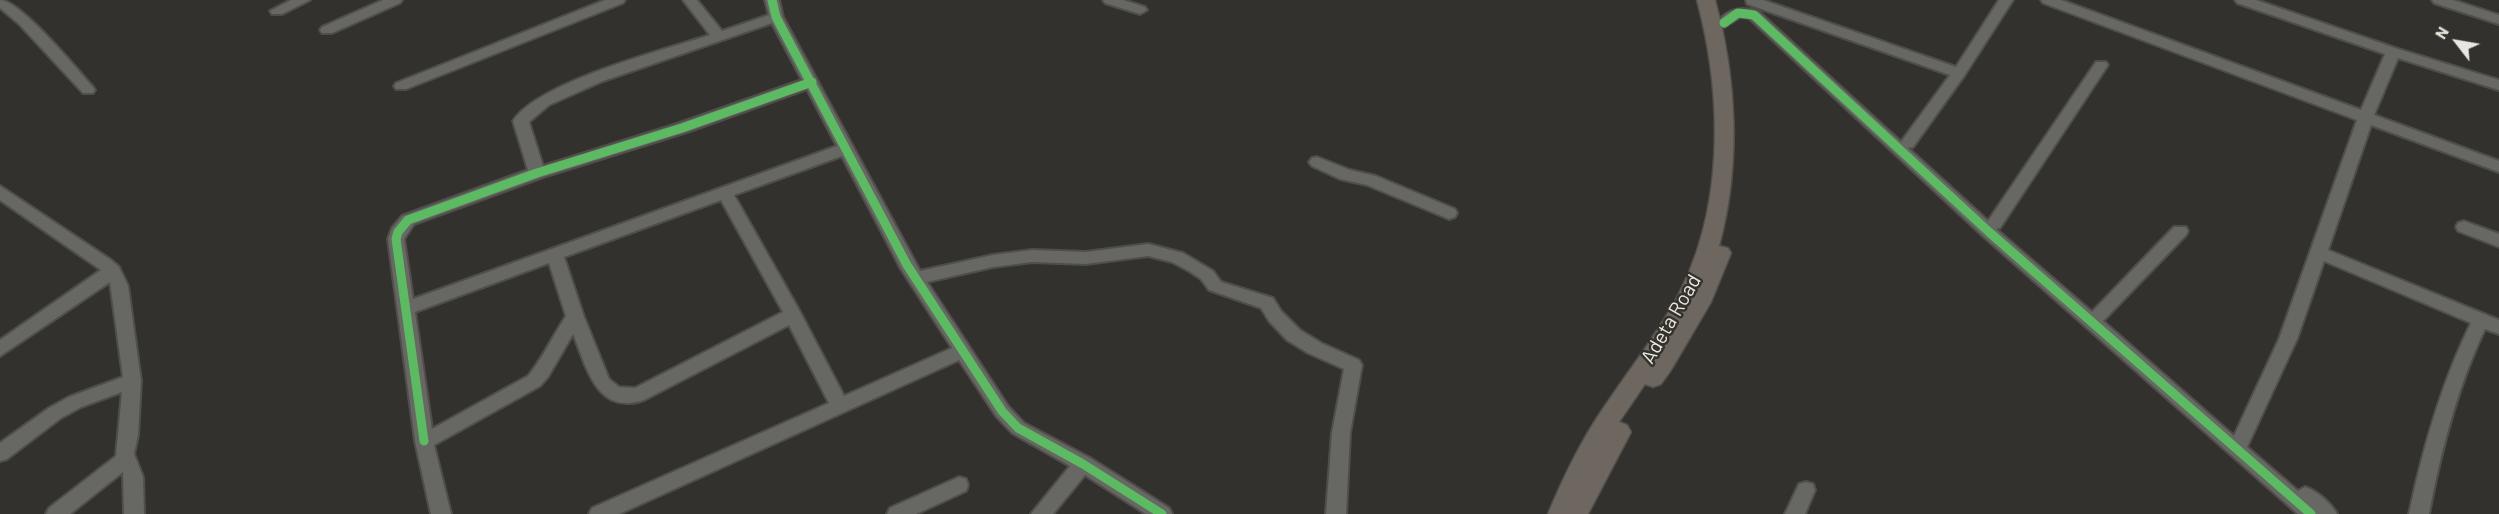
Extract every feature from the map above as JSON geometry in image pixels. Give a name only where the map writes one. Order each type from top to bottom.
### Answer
[{"type":"main road","name":"Adeta Road","points":[[1575,514],[1611,444],[1678,341],[1708,286],[1731,215],[1725,118],[1713,21],[1706,0]]},
{"type":"main road","name":"Adeta Road","points":[[1560,514],[1583,465],[1683,305],[1704,260],[1717,218],[1729,178],[1739,118],[1724,23],[1718,0]]},
{"type":"street","points":[[277,11],[303,0]]},
{"type":"street","points":[[327,30],[395,0]]},
{"type":"street","points":[[401,86],[618,0]]},
{"type":"street","points":[[690,0],[720,37]]},
{"type":"street","points":[[772,0],[776,17],[916,278],[962,351],[1011,422],[1162,514]]},
{"type":"street","points":[[1110,0],[1140,10]]},
{"type":"street","points":[[1908,143],[1959,73],[2006,0]]},
{"type":"street","points":[[2048,0],[2499,167]]},
{"type":"street","points":[[2242,0],[2393,52],[2499,85]]},
{"type":"street","points":[[2439,0],[2499,20]]},
{"type":"street","points":[[1751,1],[1959,73]]},
{"type":"street","points":[[1751,1],[1994,224],[2327,514]]},
{"type":"street","points":[[0,2],[24,21],[88,90]]},
{"type":"street","points":[[1724,23],[1734,14],[1741,12],[1754,15],[2109,339],[2311,514]]},
{"type":"street","points":[[537,173],[521,121],[533,108],[597,78],[776,17]]},
{"type":"street","points":[[2241,441],[2288,339],[2366,117],[2393,52]]},
{"type":"street","points":[[1994,224],[2101,65]]},
{"type":"street","points":[[441,514],[424,441],[396,239],[402,226],[408,220],[537,173],[682,128],[812,82]]},
{"type":"street","points":[[406,308],[845,149]]},
{"type":"street","points":[[1317,162],[1346,176],[1370,180],[1449,213]]},
{"type":"street","points":[[0,192],[113,271],[120,286],[132,381],[125,460],[132,468],[134,477],[134,514]]},
{"type":"street","points":[[724,192],[793,315],[839,405]]},
{"type":"street","points":[[2464,227],[2499,241]]},
{"type":"street","points":[[2099,316],[2180,231]]},
{"type":"street","points":[[916,278],[993,261],[1032,256],[1086,258],[1148,250],[1178,257],[1207,275],[1215,286],[1267,303],[1277,322],[1300,341],[1353,365],[1341,433],[1336,514]]},
{"type":"street","points":[[2317,252],[2499,327]]},
{"type":"street","points":[[555,254],[575,317],[602,383],[613,392],[626,396],[638,395],[793,315]]},
{"type":"street","points":[[0,349],[113,271]]},
{"type":"street","points":[[424,441],[534,381],[542,372],[548,358],[575,317]]},
{"type":"street","points":[[2419,514],[2439,424],[2463,354],[2481,320]]},
{"type":"street","points":[[599,514],[962,351]]},
{"type":"street","points":[[0,453],[55,413],[75,402],[132,381]]},
{"type":"street","points":[[56,514],[125,460]]},
{"type":"street","points":[[1041,514],[1083,464]]},
{"type":"street","points":[[897,514],[959,485]]},
{"type":"street","points":[[1795,514],[1806,490]]},
{"type":"cycle path","points":[[772,0],[776,17],[907,265],[1002,411],[1018,428],[1083,464],[1162,514]]},
{"type":"cycle path","points":[[1724,23],[1738,13],[1754,15],[1989,232],[2311,514]]},
{"type":"cycle path","points":[[424,441],[396,239],[398,232],[408,220],[537,173],[682,128],[812,82]]}]
